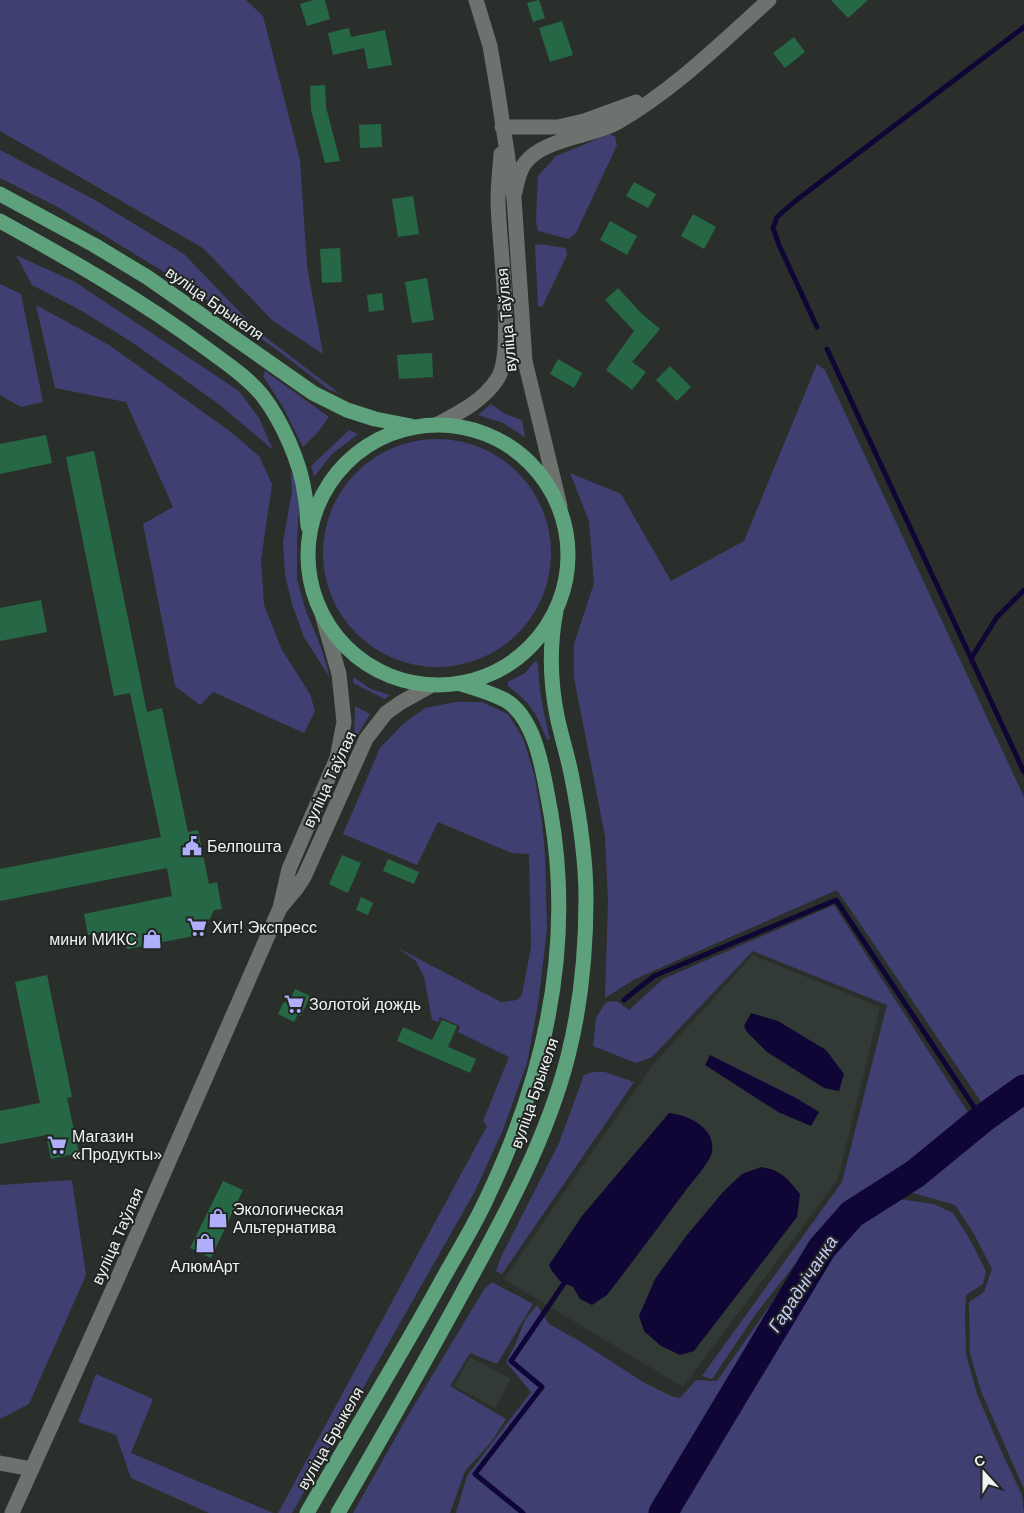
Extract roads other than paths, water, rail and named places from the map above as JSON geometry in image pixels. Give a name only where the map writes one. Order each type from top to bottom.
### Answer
[{"type":"main road","name":"вуліца Таўлая","points":[[476,0],[490,46],[514,198],[525,361],[560,506]]},
{"type":"main road","points":[[514,198],[518,176],[525,163],[534,154],[549,146],[617,123],[692,69],[769,0]]},
{"type":"main road","points":[[502,127],[558,127],[584,121],[661,93]]},
{"type":"main road","name":"вуліца Таўлая","points":[[438,424],[472,406],[488,391],[499,376],[504,360],[505,326],[498,199],[502,127]]},
{"type":"main road","name":"вуліца Брыкеля","points":[[0,194],[94,245],[147,277],[313,393],[346,410],[375,419],[415,427]]},
{"type":"main road","points":[[0,221],[125,293],[191,337],[236,371],[262,395],[278,419],[296,460],[305,494],[308,565],[312,592],[323,618],[338,640],[358,658],[373,668],[405,682],[432,685],[461,684],[490,674],[517,659],[540,637],[556,611],[565,586],[569,559],[567,532],[560,506],[548,484],[532,463],[512,447],[489,434],[464,427],[438,424],[392,433],[371,443],[352,457],[336,474],[323,493],[316,508],[308,538]]},
{"type":"main road","name":"вуліца Брыкеля","points":[[338,1513],[507,1211],[537,1144],[568,1056],[579,1001],[585,943],[586,896],[582,844],[571,772],[557,717],[553,691],[550,661],[551,634],[556,611]]},
{"type":"main road","name":"вуліца Таўлая","points":[[12,1513],[280,908],[288,869],[337,758],[344,722],[339,674],[323,618]]},
{"type":"main road","name":"вуліца Брыкеля","points":[[307,1513],[411,1337],[486,1201],[514,1137],[543,1047],[558,945],[559,898],[556,844],[544,778],[532,733],[520,712],[506,700],[461,684]]},
{"type":"main road","name":"вуліца Таўлая","points":[[280,908],[304,876],[366,739],[386,713],[432,685]]},
{"type":"main road","points":[[0,1463],[32,1468]]},
{"type":"waterway","points":[[817,327],[779,245],[773,228],[777,217],[794,202],[1024,27]]},
{"type":"waterway","points":[[827,349],[1024,772]]},
{"type":"waterway","points":[[972,657],[997,617],[1024,590]]},
{"type":"waterway","points":[[624,1000],[654,976],[836,900],[982,1119]]},
{"type":"waterway","name":"Гараднічанка","points":[[663,1513],[822,1248],[852,1214],[915,1174],[982,1119],[1024,1089]]},
{"type":"waterway","points":[[523,1513],[475,1474],[542,1387],[511,1361],[567,1279]]},
{"type":"place","name":"Белпошта","points":[[192,846]]},
{"type":"place","name":"Хит! Экспресс","points":[[197,927]]},
{"type":"place","name":"мини МИКС","points":[[152,939]]},
{"type":"place","name":"Золотой дождь","points":[[294,1004]]},
{"type":"place","name":"Магазин «Продукты»","points":[[57,1145]]},
{"type":"place","name":"Экологическая Альтернатива","points":[[218,1218]]},
{"type":"place","name":"АлюмАрт","points":[[205,1243]]}]
